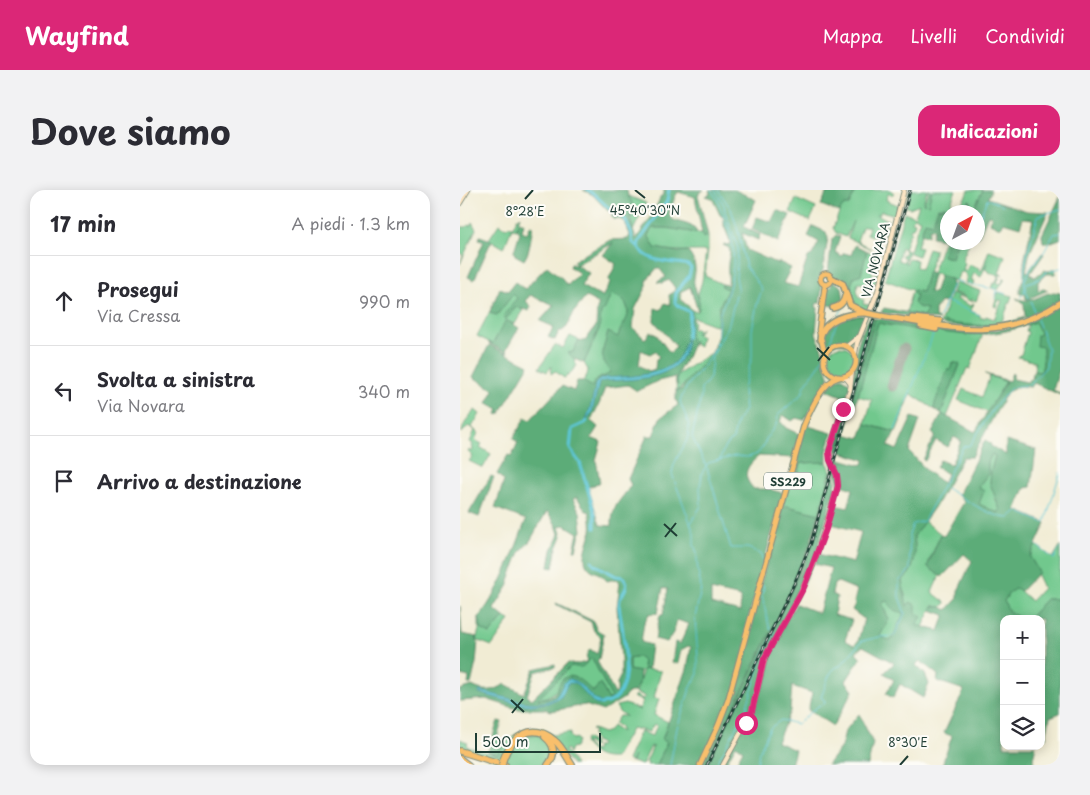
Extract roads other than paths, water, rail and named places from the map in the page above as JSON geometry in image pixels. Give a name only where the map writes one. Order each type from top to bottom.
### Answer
[{"type":"highway","points":[[828,282],[837,280],[841,282],[846,298],[854,309],[935,327],[941,323]]},
{"type":"highway","points":[[833,308],[839,306],[846,298]]},
{"type":"highway","points":[[895,318],[902,317],[976,330],[1009,326],[1036,317],[1060,303]]},
{"type":"highway","points":[[821,340],[822,332],[826,327],[838,319],[850,314],[866,313]]},
{"type":"highway","points":[[460,752],[504,764],[510,744],[521,736],[533,732],[547,735],[560,746],[572,765]]},
{"type":"highway","points":[[521,736],[536,734],[546,737],[554,754],[548,765]]},
{"type":"highway","points":[[460,752],[495,765]]},
{"type":"highway","points":[[460,759],[468,765]]},
{"type":"main road","points":[[460,203],[468,190]]},
{"type":"main road","name":"VIA NOVARA","points":[[855,354],[861,333],[874,304],[904,190]]},
{"type":"main road","points":[[828,282],[819,330],[825,356],[824,361],[830,377],[828,384]]},
{"type":"main road","name":"VIA NOVARA","points":[[847,346],[854,342],[861,333]]},
{"type":"main road","points":[[723,765],[752,711],[766,655],[804,587],[813,566],[836,491],[836,477],[828,458],[829,447],[851,387],[852,372],[856,364],[855,354],[847,346],[827,346],[821,340]]},
{"type":"main road","points":[[825,356],[833,347]]},
{"type":"main road","points":[[828,370],[832,375],[848,380],[851,387]]},
{"type":"main road","name":"SS229","points":[[700,765],[728,700],[804,425],[816,400],[828,384],[852,372]]},
{"type":"water","points":[[687,334],[685,349],[679,361],[670,369],[646,378],[599,383],[592,412],[585,423],[595,386],[599,380],[648,374],[670,366],[680,356]]},
{"type":"water","points":[[570,679],[579,684],[595,699],[605,704],[595,704],[575,683],[568,683],[561,697],[548,703],[532,705],[518,704],[479,693],[479,691],[526,702],[545,702],[556,697],[564,683]]},
{"type":"waterway","points":[[587,190],[614,213],[625,219],[631,232],[633,243],[638,246]]},
{"type":"waterway","points":[[669,190],[667,201],[638,246],[642,252],[654,259],[688,265],[691,268],[689,276],[676,293],[675,302],[678,306],[690,312],[687,337]]},
{"type":"waterway","points":[[670,765],[677,728],[690,689],[698,674],[695,618],[701,588],[697,553],[694,545],[694,533],[672,474],[675,462],[689,435],[688,422],[680,401],[683,393],[716,346],[719,316],[729,288],[733,266],[733,244],[731,237],[717,199],[711,190]]},
{"type":"waterway","points":[[706,466],[692,437],[701,389],[710,378],[712,357],[729,323],[738,287],[736,277],[738,248],[724,205],[715,190]]},
{"type":"waterway","points":[[718,190],[731,209],[746,267],[762,289],[752,330],[752,357],[743,389],[745,410],[737,421],[733,439],[724,448],[720,460]]},
{"type":"waterway","points":[[985,205],[987,199],[1003,205]]},
{"type":"waterway","points":[[1029,298],[1025,289],[1024,279],[1026,257],[1038,216],[1060,209]]},
{"type":"waterway","points":[[1025,280],[1032,266],[1044,252],[1054,234],[1060,233]]},
{"type":"waterway","points":[[1050,271],[1060,268]]},
{"type":"waterway","points":[[1024,293],[1027,283],[1039,279],[1047,271]]},
{"type":"waterway","points":[[847,280],[848,292]]},
{"type":"waterway","points":[[958,281],[963,283]]},
{"type":"waterway","points":[[939,318],[954,282]]},
{"type":"waterway","points":[[966,283],[972,285]]},
{"type":"waterway","points":[[979,286],[989,288]]},
{"type":"waterway","points":[[992,288],[997,290]]},
{"type":"waterway","points":[[995,298],[997,291]]},
{"type":"waterway","points":[[1000,292],[1006,294]]},
{"type":"waterway","points":[[839,315],[846,301]]},
{"type":"waterway","points":[[948,302],[980,315]]},
{"type":"waterway","points":[[1031,302],[1035,314]]},
{"type":"waterway","points":[[1031,383],[1046,367],[1048,349],[1037,319]]},
{"type":"waterway","points":[[829,345],[837,321]]},
{"type":"waterway","points":[[927,352],[934,331]]},
{"type":"waterway","points":[[895,430],[926,353]]},
{"type":"waterway","points":[[691,523],[701,506],[700,488],[702,473],[708,463],[735,456],[748,457],[757,454],[776,425],[778,415],[802,394],[805,385],[821,363],[823,357]]},
{"type":"waterway","points":[[757,765],[759,752],[770,728],[781,720],[797,724],[818,706],[824,704],[825,701],[821,697],[830,674],[836,667],[840,666],[862,641],[894,636],[905,613],[899,597],[899,581],[910,569],[909,535],[913,524],[924,521],[963,447],[970,445],[995,406],[1012,387],[1030,385]]},
{"type":"waterway","points":[[587,421],[572,429],[570,449],[580,463],[595,514],[595,528]]},
{"type":"waterway","points":[[707,468],[731,548],[748,548],[761,554],[763,561],[758,583]]},
{"type":"waterway","points":[[942,486],[993,514],[1009,518],[1017,511],[1045,522],[1060,473]]},
{"type":"waterway","points":[[1035,544],[1054,559],[1060,547]]},
{"type":"waterway","points":[[592,561],[616,576],[623,577],[626,585],[620,598],[619,606],[625,647],[625,679],[621,691],[613,700],[601,704]]},
{"type":"waterway","points":[[761,585],[764,586],[762,596],[771,629]]},
{"type":"waterway","points":[[716,765],[746,710],[762,658],[775,632],[773,631]]},
{"type":"railway","points":[[707,765],[794,584],[811,543],[910,190]]}]
